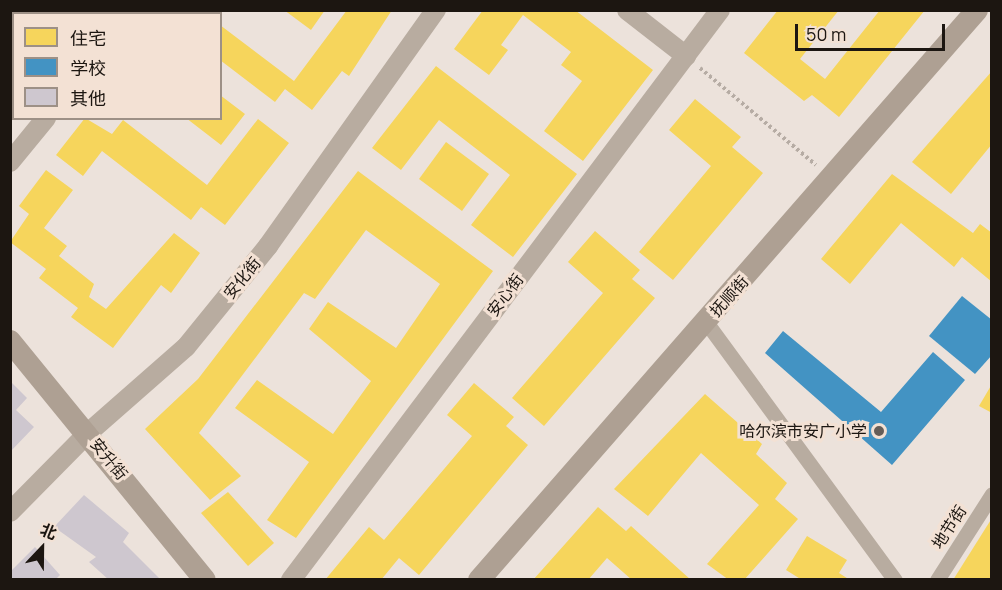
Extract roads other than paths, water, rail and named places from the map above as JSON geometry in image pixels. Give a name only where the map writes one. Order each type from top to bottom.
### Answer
[{"type":"main road","name":"抚顺街","points":[[483,574],[834,179],[977,10]]},
{"type":"main road","name":"安升街","points":[[10,340],[205,579]]},
{"type":"main road","points":[[466,579],[483,574]]},
{"type":"street","name":"安化街","points":[[10,512],[88,433],[194,338],[267,246],[436,10]]},
{"type":"street","points":[[627,10],[686,56]]},
{"type":"street","name":"安心街","points":[[291,579],[720,10]]},
{"type":"street","points":[[10,162],[44,120]]},
{"type":"street","points":[[706,322],[895,579]]},
{"type":"street","name":"地节街","points":[[936,579],[992,494]]},
{"type":"place","name":"哈尔滨市安广小学","points":[[879,431]]}]
